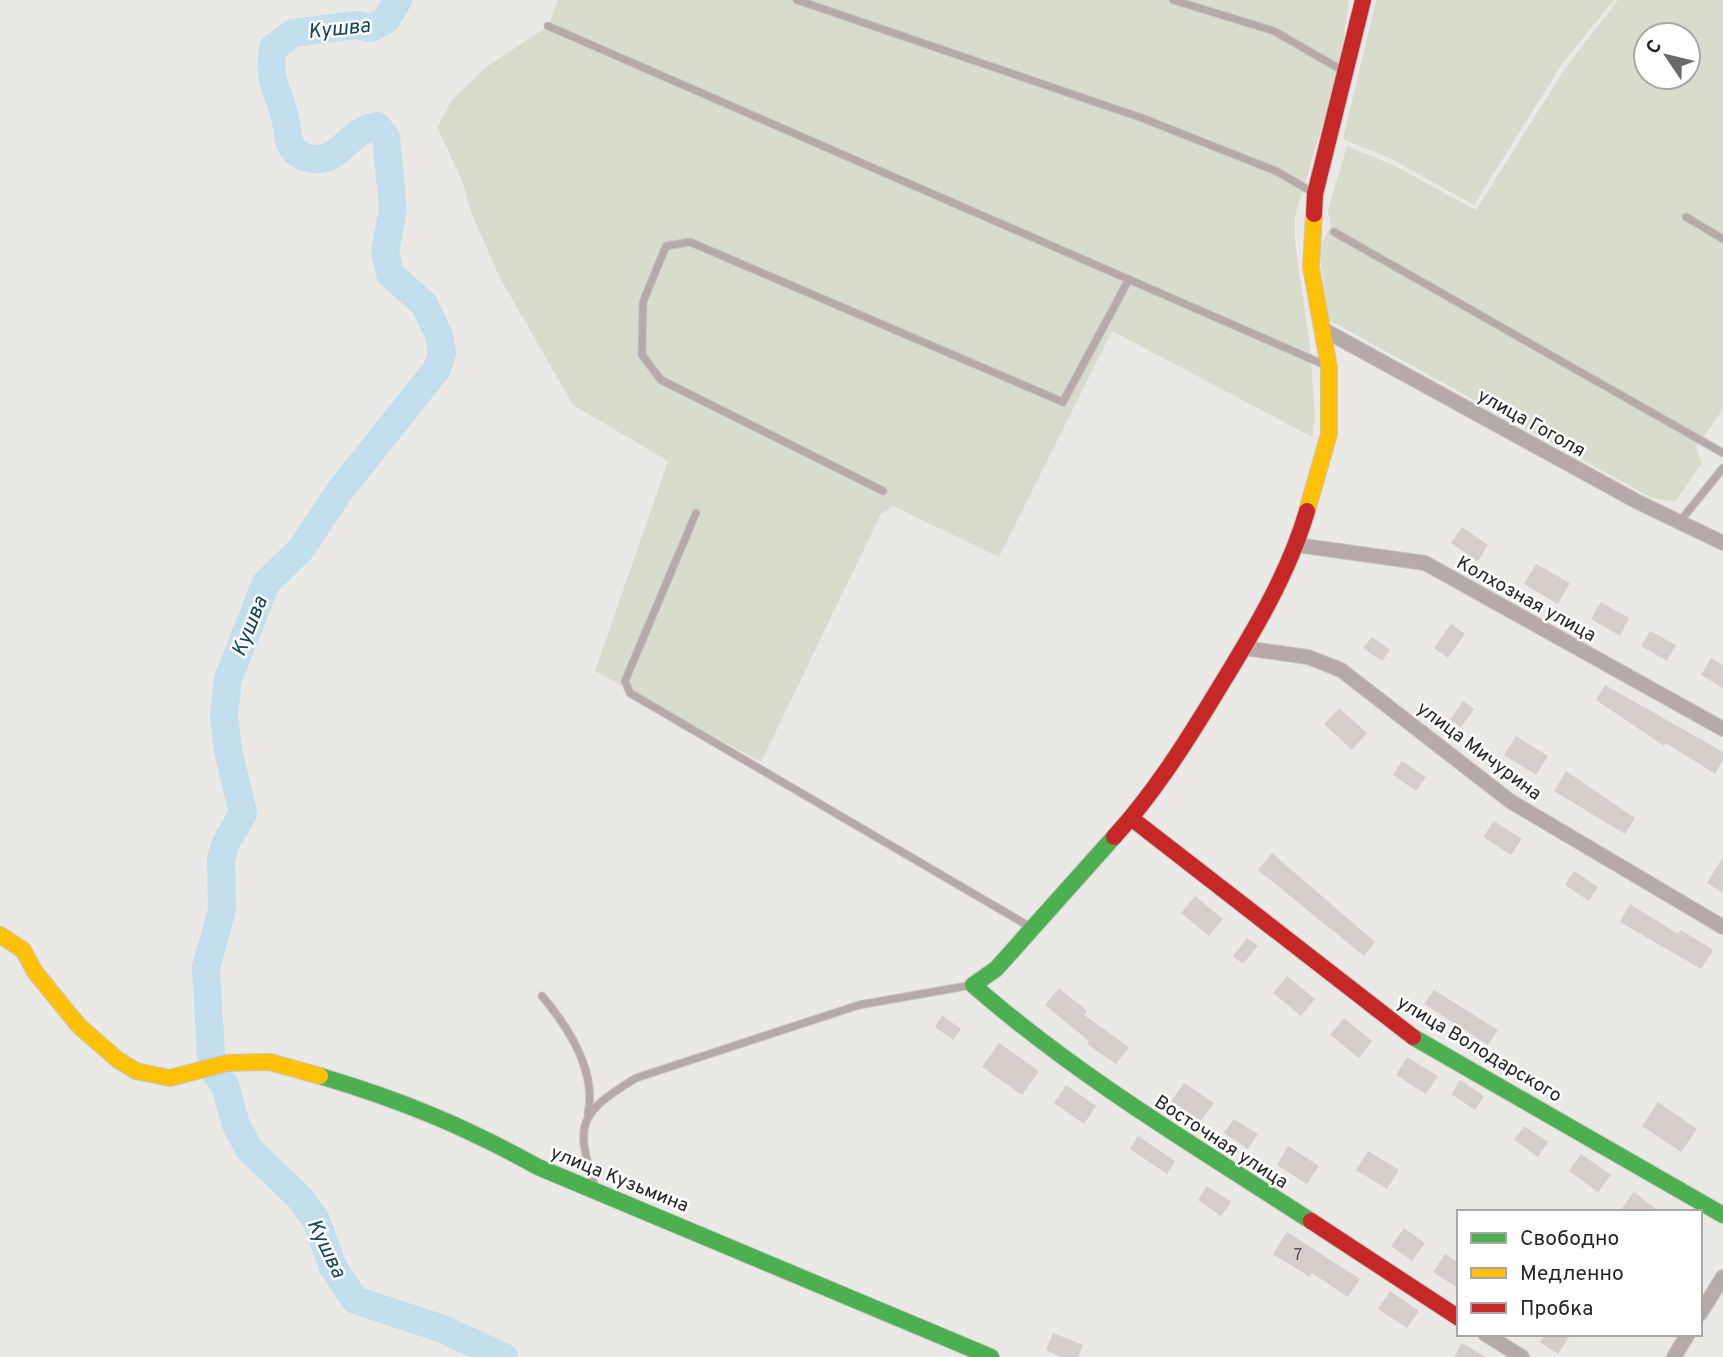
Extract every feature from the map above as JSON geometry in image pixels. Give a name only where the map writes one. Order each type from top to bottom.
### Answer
[{"type":"street","points":[[973,985],[996,970],[1131,818],[1170,769],[1244,648],[1297,545],[1329,434],[1329,367],[1311,268],[1315,194],[1348,74],[1363,0]]},
{"type":"street","name":"улица Гоголя","points":[[1324,330],[1636,501],[1681,520],[1723,543]]},
{"type":"street","name":"Колхозная улица","points":[[1297,545],[1425,563],[1723,729]]},
{"type":"street","name":"улица Мичурина","points":[[1244,648],[1308,657],[1341,670],[1510,801],[1723,927]]},
{"type":"street","name":"улица Володарского","points":[[1131,818],[1401,1030],[1723,1215]]},
{"type":"street","name":"улица Кузьмина","points":[[0,934],[23,950],[35,972],[79,1026],[118,1060],[155,1076],[170,1078],[228,1063],[270,1062],[395,1098],[484,1137],[538,1167],[990,1357]]},
{"type":"street","name":"Восточная улица","points":[[973,985],[1027,1032],[1081,1072],[1457,1317]]},
{"type":"street","points":[[1702,1311],[1723,1277]]},
{"type":"street","points":[[1488,1336],[1522,1357]]},
{"type":"street","points":[[1674,1357],[1687,1336]]},
{"type":"lane","points":[[797,0],[1142,118],[1276,171],[1315,194]]},
{"type":"lane","points":[[1173,0],[1274,31],[1348,74]]},
{"type":"lane","points":[[548,26],[1329,367]]},
{"type":"lane","points":[[1686,217],[1723,239]]},
{"type":"lane","points":[[1334,232],[1723,453]]},
{"type":"lane","points":[[883,491],[661,380],[642,355],[643,302],[666,246],[690,242],[1063,402],[1129,279]]},
{"type":"lane","points":[[1681,520],[1723,468]]},
{"type":"lane","points":[[696,513],[625,681],[630,694],[1032,928]]},
{"type":"lane","points":[[587,1115],[605,1097],[636,1078],[762,1035],[859,1005],[973,985]]},
{"type":"lane","points":[[542,996],[565,1023],[586,1070],[592,1096],[582,1144],[597,1190]]},
{"type":"shaded area","points":[[558,0],[1349,0],[1339,70],[1295,216],[1295,242],[1310,347],[1315,418],[1312,437],[1112,331],[999,557],[893,506],[881,514],[761,762],[595,671],[668,461],[573,405],[500,278],[471,212],[463,183],[437,127],[452,100],[485,68],[548,26]]},
{"type":"shaded area","points":[[1376,0],[1614,0],[1562,64],[1474,205],[1391,159],[1343,139]]},
{"type":"shaded area","points":[[1618,0],[1723,0],[1723,409],[1696,447],[1702,463],[1675,502],[1652,498],[1329,320],[1319,248],[1331,226],[1328,210],[1347,146],[1395,166],[1476,210],[1566,67]]},
{"type":"building","points":[[1462,527],[1488,545],[1478,561],[1451,543]]},
{"type":"building","points":[[1536,564],[1570,583],[1558,604],[1524,584]]},
{"type":"building","points":[[1601,602],[1629,618],[1620,636],[1591,619]]},
{"type":"building","points":[[1451,624],[1465,634],[1448,658],[1434,648]]},
{"type":"building","points":[[1650,631],[1676,645],[1667,661],[1641,646]]},
{"type":"building","points":[[1372,637],[1390,650],[1382,661],[1363,648]]},
{"type":"building","points":[[1711,658],[1723,665],[1723,688],[1701,675]]},
{"type":"building","points":[[1605,685],[1723,752],[1723,760],[1715,774],[1666,743],[1664,746],[1596,700]]},
{"type":"building","points":[[1463,701],[1474,709],[1461,727],[1450,720]]},
{"type":"building","points":[[1339,708],[1367,733],[1352,750],[1324,724]]},
{"type":"building","points":[[1516,736],[1548,756],[1536,775],[1504,755]]},
{"type":"building","points":[[1402,761],[1426,777],[1416,791],[1393,775]]},
{"type":"building","points":[[1566,771],[1635,818],[1625,834],[1554,791]]},
{"type":"building","points":[[1494,821],[1522,839],[1511,855],[1483,837]]},
{"type":"building","points":[[1272,853],[1375,942],[1364,956],[1258,870]]},
{"type":"building","points":[[1723,857],[1723,893],[1707,883]]},
{"type":"building","points":[[1574,871],[1598,887],[1589,901],[1565,885]]},
{"type":"building","points":[[1195,896],[1223,919],[1209,936],[1181,913]]},
{"type":"building","points":[[1630,904],[1678,934],[1681,930],[1713,950],[1701,969],[1620,922]]},
{"type":"building","points":[[1247,938],[1258,946],[1243,964],[1233,956]]},
{"type":"building","points":[[1287,976],[1315,999],[1301,1016],[1273,993]]},
{"type":"building","points":[[1059,988],[1087,1011],[1084,1015],[1129,1047],[1116,1064],[1087,1044],[1089,1041],[1045,1005]]},
{"type":"building","points":[[1434,990],[1498,1030],[1488,1045],[1424,1004]]},
{"type":"building","points":[[942,1015],[961,1029],[953,1040],[935,1027]]},
{"type":"building","points":[[1344,1018],[1372,1041],[1359,1058],[1330,1035]]},
{"type":"building","points":[[999,1043],[1039,1071],[1022,1095],[982,1067]]},
{"type":"building","points":[[1407,1057],[1438,1076],[1426,1094],[1396,1075]]},
{"type":"building","points":[[1460,1080],[1484,1096],[1475,1110],[1451,1094]]},
{"type":"building","points":[[1184,1083],[1214,1103],[1201,1121],[1171,1101]]},
{"type":"building","points":[[1066,1085],[1096,1106],[1084,1124],[1054,1103]]},
{"type":"building","points":[[1658,1102],[1697,1129],[1681,1152],[1642,1126]]},
{"type":"building","points":[[1234,1119],[1258,1134],[1248,1149],[1224,1133]]},
{"type":"building","points":[[1524,1126],[1548,1142],[1538,1157],[1514,1140]]},
{"type":"building","points":[[1138,1136],[1175,1161],[1167,1174],[1130,1149]]},
{"type":"building","points":[[1288,1146],[1319,1166],[1307,1184],[1277,1165]]},
{"type":"building","points":[[1368,1151],[1399,1170],[1387,1189],[1356,1170]]},
{"type":"building","points":[[1581,1154],[1611,1175],[1598,1192],[1569,1171]]},
{"type":"building","points":[[1207,1186],[1231,1202],[1221,1216],[1198,1200]]},
{"type":"building","points":[[1634,1192],[1657,1210],[1620,1210]]},
{"type":"building","points":[[1404,1228],[1425,1243],[1412,1261],[1391,1246]]},
{"type":"building","points":[[1287,1232],[1360,1279],[1348,1297],[1312,1273],[1310,1277],[1273,1254]]},
{"type":"building","points":[[1445,1254],[1457,1262],[1457,1288],[1433,1272]]},
{"type":"building","points":[[1390,1291],[1419,1311],[1407,1328],[1378,1309]]},
{"type":"building","points":[[1053,1333],[1083,1345],[1078,1357],[1061,1357],[1046,1350]]},
{"type":"building","points":[[1544,1336],[1570,1336],[1558,1354],[1540,1342]]},
{"type":"building","points":[[1462,1343],[1486,1357],[1454,1357]]},
{"type":"waterway","name":"Кушва","points":[[398,0],[386,20],[371,28],[356,25],[293,33],[273,48],[273,79],[289,141],[297,153],[314,159],[327,157],[358,134],[377,126],[386,137],[393,209],[385,251],[390,274],[424,304],[439,335],[442,353],[437,369],[342,488],[301,549],[266,583],[228,679],[224,714],[228,750],[243,813],[226,843],[221,859],[222,910],[206,967],[211,1055],[218,1077],[225,1085],[236,1125],[249,1149],[300,1198],[316,1220],[333,1267],[355,1300],[440,1328],[504,1357]]},
{"type":"traffic: fast","points":[[1114,837],[996,969],[973,985],[1053,1050],[1095,1080],[1311,1221]]},
{"type":"traffic: fast","points":[[1413,1037],[1723,1215]]},
{"type":"traffic: fast","points":[[320,1076],[432,1115],[538,1167],[991,1357]]},
{"type":"traffic: slow","points":[[1307,511],[1329,434],[1329,367],[1311,267],[1314,214]]},
{"type":"traffic: slow","points":[[0,935],[23,950],[35,972],[79,1026],[118,1060],[136,1071],[170,1078],[227,1063],[270,1062],[320,1076]]},
{"type":"traffic: jam","points":[[1314,214],[1315,194],[1363,0]]},
{"type":"traffic: jam","points":[[1114,837],[1168,768],[1242,650],[1290,559],[1307,511]]},
{"type":"traffic: jam","points":[[1131,818],[1413,1037]]},
{"type":"traffic: jam","points":[[1311,1221],[1457,1317]]}]
